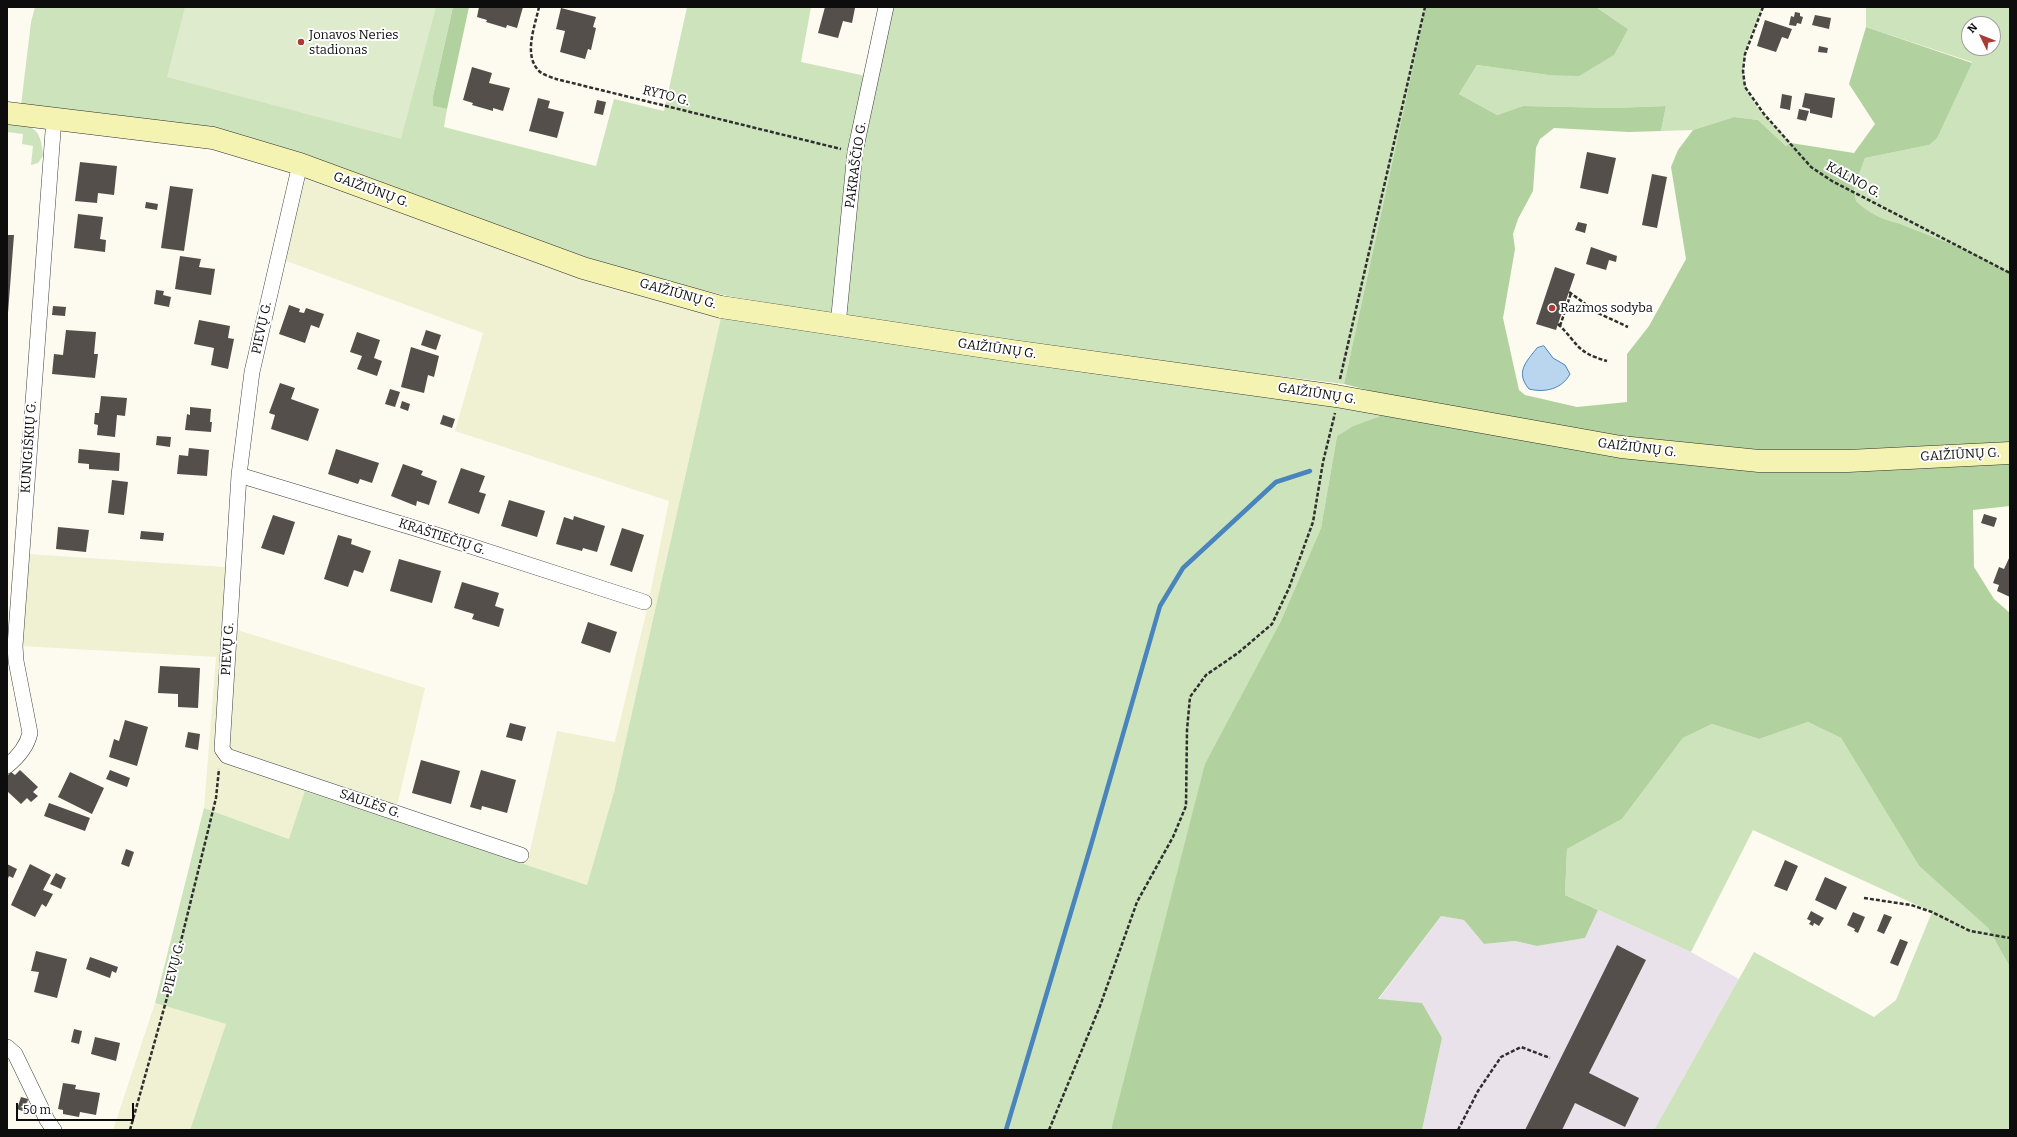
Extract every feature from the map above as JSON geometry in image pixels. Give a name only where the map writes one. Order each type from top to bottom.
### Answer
[{"type":"main road","name":"GAIŽIŪNŲ G.","points":[[7,113],[213,138],[300,164],[583,268],[722,307],[1012,352],[1336,396],[1621,447],[1760,461],[1848,461],[2010,453]]},
{"type":"street","name":"PAKRAŠČIO G.","points":[[838,325],[855,152],[886,7]]},
{"type":"street","name":"KUNIGIŠKIŲ G.","points":[[7,766],[23,750],[30,733],[16,661],[15,646],[54,118]]},
{"type":"street","name":"PIEVŲ G.","points":[[222,749],[239,474],[252,372],[274,270],[300,164]]},
{"type":"street","name":"KRAŠTIEČIŲ G.","points":[[239,474],[421,530],[644,602]]},
{"type":"street","name":"SAULĖS G.","points":[[222,749],[228,756],[521,855]]},
{"type":"street","points":[[7,1047],[15,1054],[47,1120],[54,1130]]},
{"type":"path","name":"RYTO G.","points":[[539,7],[531,45],[532,61],[539,72],[556,79],[855,152]]},
{"type":"path","points":[[1049,1130],[1100,1006],[1136,902],[1173,837],[1186,806],[1187,730],[1190,697],[1206,675],[1238,653],[1272,624],[1288,588],[1313,522],[1323,462],[1334,419],[1336,396],[1425,7]]},
{"type":"path","name":"KALNO G.","points":[[1763,7],[1745,54],[1743,71],[1745,87],[1764,114],[1812,167],[1832,182],[2010,273]]},
{"type":"path","points":[[1607,362],[1581,351],[1559,325],[1570,293],[1598,313],[1628,327]]},
{"type":"path","name":"PIEVŲ G.","points":[[130,1130],[168,994],[216,798],[222,749]]},
{"type":"path","points":[[1864,898],[1911,905],[1932,912],[1970,931],[2010,938]]},
{"type":"path","points":[[1458,1130],[1478,1091],[1501,1057],[1521,1047],[1550,1058]]},
{"type":"shaded area","points":[[1598,910],[1691,952],[1739,979],[1654,1130],[1422,1130],[1442,1038],[1378,1000],[1441,916],[1464,920],[1484,944],[1515,941],[1537,946],[1585,938]]},
{"type":"green space","points":[[35,7],[453,7],[433,96],[433,106],[447,109],[444,127],[596,166],[614,99],[664,111],[687,7],[811,7],[801,62],[875,78],[892,7],[1426,7],[1344,384],[1016,344],[728,296],[603,266],[310,158],[21,105],[31,22]]},
{"type":"green space","name":"Jonavos Neries stadionas","points":[[185,7],[436,7],[401,139],[167,77]]},
{"type":"green space","points":[[453,7],[469,7],[447,109],[433,106],[433,96]]},
{"type":"green space","points":[[1426,7],[1596,7],[1628,29],[1614,55],[1579,76],[1548,75],[1477,65],[1459,94],[1497,115],[1523,106],[1614,108],[1666,106],[1661,131],[1629,132],[1554,128],[1540,139],[1536,148],[1533,191],[1518,219],[1513,234],[1515,249],[1503,318],[1519,390],[1525,395],[1577,407],[1627,402],[1627,354],[1649,326],[1686,259],[1671,167],[1678,150],[1693,130],[1734,117],[1758,120],[1786,146],[1791,143],[1854,153],[1875,124],[1849,84],[1866,27],[1972,63],[1937,138],[1929,145],[1865,158],[1854,189],[1856,201],[1865,209],[1876,215],[1969,251],[2010,273],[2010,506],[1973,510],[1974,567],[1994,599],[2010,613],[2010,967],[1988,928],[1919,866],[1841,738],[1808,722],[1759,739],[1712,724],[1683,738],[1622,819],[1567,849],[1565,895],[1598,910],[1585,938],[1537,946],[1515,941],[1484,944],[1464,920],[1441,916],[1378,999],[1422,1003],[1442,1038],[1422,1130],[1111,1130],[1205,764],[1280,623],[1321,528],[1337,436],[1353,426],[1383,415],[1375,392],[1344,384]]},
{"type":"green space","points":[[1596,7],[1763,7],[1750,38],[1745,55],[1743,71],[1744,82],[1753,102],[1768,120],[1791,143],[1786,146],[1758,120],[1734,117],[1693,130],[1661,131],[1666,106],[1614,108],[1523,106],[1497,115],[1459,94],[1477,65],[1548,75],[1628,29]]},
{"type":"green space","points":[[1866,7],[2010,7],[2010,273],[1969,251],[1898,223],[1881,218],[1865,209],[1856,201],[1854,189],[1865,158],[1929,145],[1972,62],[1866,27]]},
{"type":"green space","points":[[7,121],[23,124],[38,134],[42,146],[43,156],[38,163],[31,165],[33,146],[22,144],[23,134],[7,132]]},
{"type":"green space","points":[[297,174],[722,313],[614,792],[587,885],[306,791],[290,839],[204,808],[216,657],[22,646],[28,554],[239,568],[234,629],[425,688],[395,814],[528,860],[557,731],[615,742],[647,609],[669,501],[455,431],[483,333],[281,259]]},
{"type":"green space","points":[[722,313],[1329,402],[1383,415],[1353,426],[1337,436],[1321,528],[1280,623],[1111,1130],[190,1130],[226,1024],[155,1003],[204,808],[289,839],[305,791],[587,885],[614,792]]},
{"type":"green space","points":[[1808,722],[1841,738],[1919,866],[1988,928],[2010,967],[2010,1130],[1654,1130],[1754,952],[1874,1017],[1896,1000],[1932,912],[1753,830],[1691,952],[1565,895],[1567,849],[1622,819],[1683,738],[1712,724],[1759,739]]},
{"type":"green space","points":[[155,1003],[226,1024],[190,1130],[113,1130]]},
{"type":"water","points":[[1544,346],[1553,358],[1565,365],[1570,374],[1567,379],[1552,389],[1529,389],[1525,383],[1522,372],[1529,358],[1537,348]]},
{"type":"building","points":[[479,7],[523,7],[517,28],[507,25],[506,28],[486,22],[487,20],[477,17]]},
{"type":"building","points":[[825,7],[855,8],[852,23],[843,21],[838,38],[818,33]]},
{"type":"building","points":[[561,8],[596,17],[593,27],[596,28],[591,50],[588,49],[585,59],[560,52],[565,31],[556,29]]},
{"type":"building","points":[[1795,12],[1800,13],[1800,16],[1803,17],[1801,24],[1797,23],[1796,26],[1789,25],[1791,16],[1794,17]]},
{"type":"building","points":[[1815,15],[1831,18],[1829,29],[1812,25]]},
{"type":"building","points":[[1765,20],[1792,29],[1788,39],[1782,37],[1776,52],[1757,46]]},
{"type":"building","points":[[1819,46],[1828,48],[1827,53],[1818,52]]},
{"type":"building","points":[[472,67],[492,73],[489,83],[510,88],[503,111],[493,108],[493,111],[472,105],[473,103],[463,100]]},
{"type":"building","points":[[1805,93],[1835,98],[1832,118],[1810,113],[1810,109],[1802,107]]},
{"type":"building","points":[[1782,94],[1792,96],[1790,110],[1780,108]]},
{"type":"building","points":[[538,98],[550,101],[548,108],[564,112],[557,138],[529,131]]},
{"type":"building","points":[[597,100],[606,102],[603,115],[594,113]]},
{"type":"building","points":[[1799,109],[1809,111],[1806,121],[1797,119]]},
{"type":"building","points":[[1587,152],[1616,158],[1608,194],[1580,188]]},
{"type":"building","points":[[80,162],[117,166],[114,195],[98,193],[97,203],[75,201]]},
{"type":"building","points":[[1652,174],[1667,177],[1657,228],[1642,225]]},
{"type":"building","points":[[170,186],[193,189],[184,251],[161,248]]},
{"type":"building","points":[[146,202],[158,204],[157,210],[145,208]]},
{"type":"building","points":[[78,214],[103,217],[100,239],[106,240],[105,252],[74,248]]},
{"type":"building","points":[[1578,222],[1587,224],[1585,233],[1575,230]]},
{"type":"building","points":[[7,235],[14,235],[8,313],[7,313]]},
{"type":"building","points":[[1591,247],[1617,256],[1616,262],[1609,260],[1606,270],[1586,264]]},
{"type":"building","points":[[180,256],[201,259],[199,267],[215,269],[211,295],[175,289]]},
{"type":"building","name":"Razmos sodyba","points":[[1555,267],[1575,274],[1556,330],[1536,324]]},
{"type":"building","points":[[156,290],[164,291],[163,295],[171,297],[169,307],[154,304]]},
{"type":"building","points":[[289,305],[300,309],[299,312],[304,313],[306,308],[324,314],[319,328],[311,325],[305,343],[279,334]]},
{"type":"building","points":[[53,306],[66,307],[65,316],[52,315]]},
{"type":"building","points":[[199,320],[230,326],[228,338],[234,339],[228,369],[211,365],[214,348],[194,344]]},
{"type":"building","points":[[66,330],[96,332],[94,354],[98,354],[95,378],[52,374],[54,354],[63,355]]},
{"type":"building","points":[[426,330],[441,335],[436,350],[421,345]]},
{"type":"building","points":[[357,332],[380,340],[374,358],[382,361],[377,376],[357,369],[362,356],[350,352]]},
{"type":"building","points":[[411,347],[439,356],[434,377],[428,375],[424,393],[401,387]]},
{"type":"building","points":[[280,383],[295,388],[291,399],[319,409],[308,441],[271,429],[275,415],[269,413]]},
{"type":"building","points":[[390,389],[400,392],[395,407],[385,404]]},
{"type":"building","points":[[101,396],[127,398],[125,416],[117,415],[115,437],[97,435],[98,425],[94,424],[95,413],[99,413]]},
{"type":"building","points":[[402,401],[410,404],[408,411],[400,408]]},
{"type":"building","points":[[190,407],[211,409],[211,432],[185,430],[187,414],[190,415]]},
{"type":"building","points":[[443,415],[455,419],[452,428],[440,424]]},
{"type":"building","points":[[157,436],[171,437],[170,447],[156,445]]},
{"type":"building","points":[[189,448],[209,450],[207,476],[177,474],[179,455],[188,456]]},
{"type":"building","points":[[79,449],[120,453],[119,471],[89,469],[89,464],[78,463]]},
{"type":"building","points":[[336,449],[379,463],[372,483],[360,479],[358,484],[328,474]]},
{"type":"building","points":[[403,464],[423,471],[421,475],[437,481],[429,505],[417,501],[416,506],[391,496]]},
{"type":"building","points":[[461,468],[485,476],[479,492],[486,494],[479,514],[448,503]]},
{"type":"building","points":[[112,480],[128,482],[124,515],[108,513]]},
{"type":"building","points":[[509,500],[545,511],[537,537],[501,526]]},
{"type":"building","points":[[1984,514],[1997,518],[1994,527],[1981,523]]},
{"type":"building","points":[[273,515],[295,522],[284,555],[261,548]]},
{"type":"building","points":[[574,516],[605,526],[597,552],[583,548],[582,551],[556,544],[564,517],[573,520]]},
{"type":"building","points":[[58,527],[89,530],[86,552],[56,549]]},
{"type":"building","points":[[622,528],[644,535],[632,572],[610,565]]},
{"type":"building","points":[[141,531],[164,533],[163,541],[140,539]]},
{"type":"building","points":[[338,535],[352,539],[351,544],[371,551],[363,573],[354,570],[348,587],[324,579]]},
{"type":"building","points":[[2010,556],[2010,597],[1997,591],[1999,585],[1993,583],[1999,567],[2004,569]]},
{"type":"building","points":[[399,559],[441,571],[432,603],[390,591]]},
{"type":"building","points":[[462,582],[499,593],[495,606],[504,609],[499,627],[472,619],[474,614],[454,608]]},
{"type":"building","points":[[588,622],[617,632],[610,653],[581,643]]},
{"type":"building","points":[[160,666],[200,668],[198,708],[178,707],[178,694],[158,693]]},
{"type":"building","points":[[125,720],[148,727],[137,766],[109,757],[114,739],[119,741]]},
{"type":"building","points":[[510,723],[526,727],[522,741],[506,737]]},
{"type":"building","points":[[188,732],[200,734],[198,750],[185,747]]},
{"type":"building","points":[[421,760],[460,771],[451,804],[412,793]]},
{"type":"building","points":[[20,770],[38,787],[33,792],[38,796],[31,802],[27,798],[21,804],[7,791],[7,776],[11,772],[15,775]]},
{"type":"building","points":[[110,770],[130,778],[127,787],[106,779]]},
{"type":"building","points":[[481,770],[516,780],[507,813],[482,806],[481,810],[470,807]]},
{"type":"building","points":[[70,772],[104,788],[92,814],[58,797]]},
{"type":"building","points":[[49,803],[90,818],[85,831],[44,816]]},
{"type":"building","points":[[126,849],[134,852],[129,867],[121,864]]},
{"type":"building","points":[[1785,860],[1798,866],[1787,891],[1774,886]]},
{"type":"building","points":[[7,864],[17,869],[13,878],[9,876],[7,881]]},
{"type":"building","points":[[30,864],[51,875],[43,890],[53,894],[46,907],[42,904],[35,917],[11,905]]},
{"type":"building","points":[[56,873],[66,878],[61,889],[50,884]]},
{"type":"building","points":[[1825,877],[1847,887],[1836,910],[1815,900]]},
{"type":"building","points":[[1811,911],[1824,918],[1819,926],[1814,923],[1813,926],[1809,924],[1811,921],[1807,919]]},
{"type":"building","points":[[1853,912],[1865,917],[1858,933],[1854,931],[1855,929],[1847,925]]},
{"type":"building","points":[[1884,914],[1892,917],[1884,934],[1877,931]]},
{"type":"building","points":[[1900,939],[1908,942],[1898,966],[1890,963]]},
{"type":"building","points":[[1617,945],[1646,960],[1589,1073],[1639,1098],[1625,1127],[1575,1103],[1562,1130],[1525,1130]]},
{"type":"building","points":[[36,951],[67,959],[57,998],[34,992],[39,972],[31,971]]},
{"type":"building","points":[[90,957],[118,967],[116,973],[112,971],[110,978],[86,969]]},
{"type":"building","points":[[74,1029],[82,1031],[79,1044],[71,1042]]},
{"type":"building","points":[[95,1037],[120,1043],[116,1061],[91,1054]]},
{"type":"building","points":[[63,1083],[76,1085],[75,1089],[100,1093],[96,1115],[80,1112],[79,1117],[63,1114],[63,1110],[58,1109]]},
{"type":"building","points":[[21,1097],[28,1099],[25,1112],[17,1109]]},
{"type":"waterway","points":[[1006,1130],[1160,606],[1183,568],[1276,482],[1310,471]]},
{"type":"place","name":"Jonavos Neries stadionas","points":[[301,42]]},
{"type":"place","name":"Razmos sodyba","points":[[1552,308]]}]
